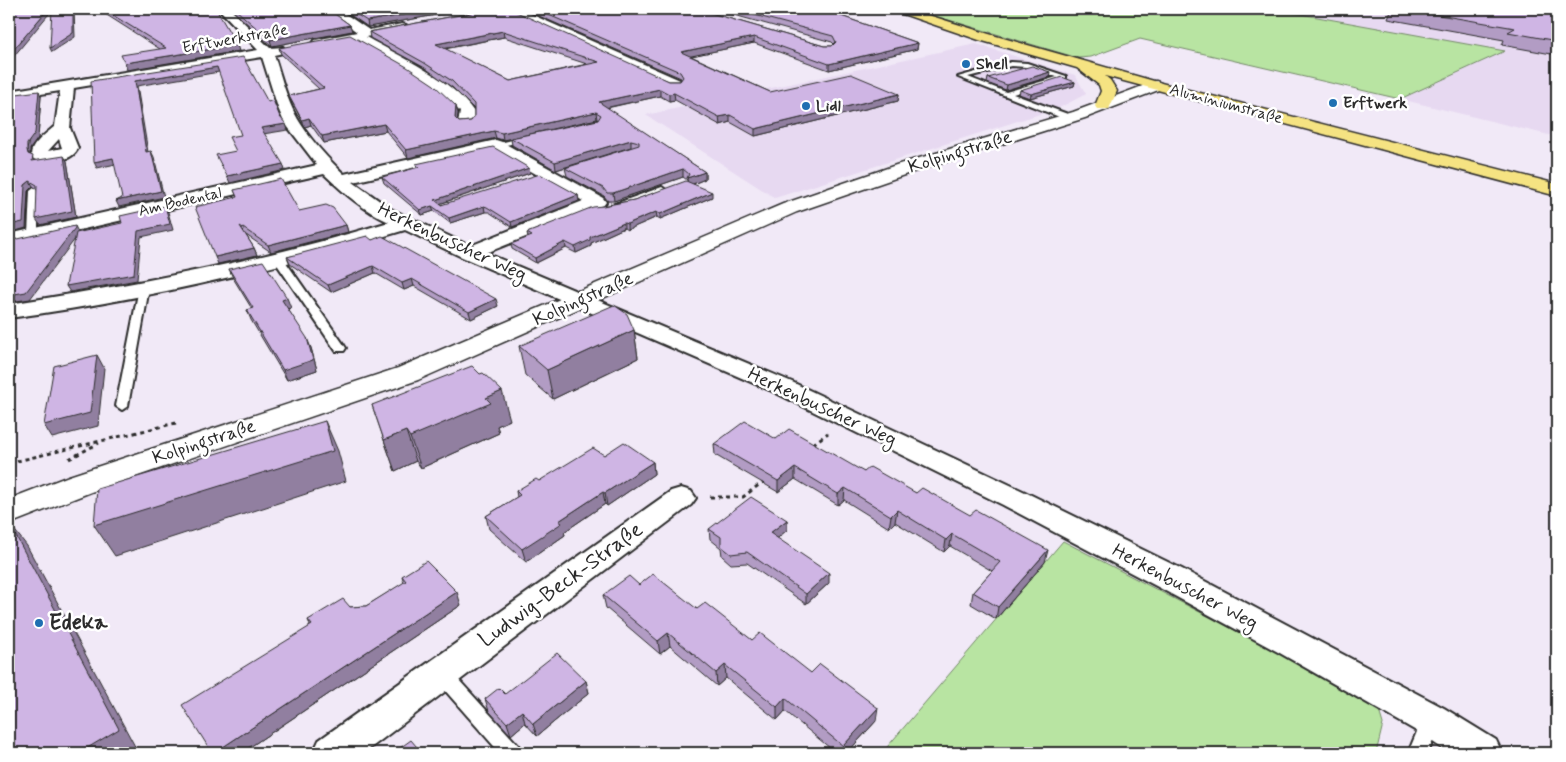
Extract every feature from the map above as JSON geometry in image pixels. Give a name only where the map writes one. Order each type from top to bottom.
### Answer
[{"type":"main road","name":"Aluminiumstraße","points":[[898,9],[962,30],[1156,86],[1557,190]]},
{"type":"main road","points":[[1072,62],[1091,72],[1105,83],[1109,91],[1103,106]]},
{"type":"street","name":"Herkenbuscher Weg","points":[[228,9],[267,52],[285,108],[292,122],[334,174],[366,202],[404,224],[717,358],[848,418],[1170,578],[1431,720],[1482,753]]},
{"type":"street","points":[[511,9],[675,83]]},
{"type":"street","points":[[334,11],[361,35],[448,92],[467,112],[466,124]]},
{"type":"street","name":"Erftwerkstraße","points":[[306,45],[413,25]]},
{"type":"street","name":"Erftwerkstraße","points":[[9,95],[287,48]]},
{"type":"street","points":[[62,128],[68,85]]},
{"type":"street","name":"Kolpingstraße","points":[[9,512],[80,484],[408,374],[582,300],[747,225],[790,208],[903,169],[1070,118],[1156,86]]},
{"type":"street","points":[[469,253],[597,202],[496,146]]},
{"type":"street","name":"Am Bodental","points":[[9,240],[334,174],[496,146]]},
{"type":"street","points":[[9,311],[144,288],[279,260],[404,224]]},
{"type":"street","name":"Ludwig-Beck-Straße","points":[[333,753],[681,498]]},
{"type":"lane","points":[[334,11],[360,9]]},
{"type":"lane","points":[[1005,94],[1064,77],[1027,65],[1011,64],[961,77],[1005,94],[1070,118]]},
{"type":"lane","points":[[496,146],[532,137]]},
{"type":"lane","points":[[585,207],[615,206],[675,185]]},
{"type":"lane","points":[[33,235],[34,191]]},
{"type":"lane","points":[[279,260],[340,348]]},
{"type":"lane","points":[[122,406],[144,288]]},
{"type":"lane","points":[[442,673],[512,753]]},
{"type":"lane","points":[[1418,753],[1431,720]]},
{"type":"path","points":[[811,446],[848,418]]},
{"type":"path","points":[[9,463],[178,423]]},
{"type":"path","points":[[681,498],[743,497],[766,480]]},
{"type":"shaded area","points":[[1273,9],[1557,9],[1557,137],[1400,99],[1504,51]]},
{"type":"shaded area","points":[[976,44],[1075,75],[1086,94],[1059,108],[775,198],[646,115]]},
{"type":"green space","points":[[911,9],[1273,9],[1505,51],[1400,99],[1140,39],[1091,57],[1078,58]]},
{"type":"green space","points":[[1063,541],[1377,704],[1383,724],[1376,753],[882,753]]},
{"type":"building","points":[[16,9],[48,9],[9,55],[9,12]]},
{"type":"building","points":[[52,9],[73,9],[73,33],[50,48]]},
{"type":"building","points":[[103,9],[216,9],[237,45],[125,63],[121,55],[166,48]]},
{"type":"building","points":[[235,9],[328,9],[350,25],[270,40]]},
{"type":"building","points":[[348,9],[438,9],[367,21]]},
{"type":"building","points":[[492,9],[510,9],[669,81],[680,81],[683,77],[680,72],[535,9],[697,9],[824,46],[832,46],[836,42],[833,36],[732,9],[821,9],[918,43],[829,64],[754,37],[681,52],[770,92],[851,74],[899,94],[755,129],[730,115],[719,117],[674,93],[669,94],[660,89],[599,102],[705,172],[687,178],[689,174],[683,169],[613,193],[607,193],[603,188],[565,168],[639,145],[639,142],[631,140],[555,162],[511,138],[598,120],[601,115],[596,112],[502,133],[494,131],[406,150],[384,124],[322,136],[309,118],[302,120],[289,96],[324,88],[279,48],[350,35],[407,67],[434,85],[456,106],[455,118],[459,122],[471,121],[474,117],[474,104],[452,81],[423,62],[369,32]],"holes":[[[503,31],[599,62],[510,81],[436,44]]]},
{"type":"building","points":[[1404,9],[1557,9],[1557,41],[1508,32],[1515,28]]},
{"type":"building","points":[[243,57],[268,102],[273,100],[280,117],[286,124],[261,128],[283,164],[227,176],[216,155],[236,151],[229,137],[241,135],[217,67],[135,81],[146,152],[151,151],[161,191],[116,201],[122,198],[113,158],[94,162],[91,81]]},
{"type":"building","points":[[1032,66],[1050,72],[1007,85],[988,78]]},
{"type":"building","points":[[1062,77],[1075,82],[1031,94],[1020,90]]},
{"type":"building","points":[[39,91],[35,133],[27,144],[28,154],[33,156],[32,161],[64,156],[72,211],[36,219],[37,185],[30,181],[25,185],[23,222],[9,225],[9,95]]},
{"type":"building","points":[[493,147],[529,168],[435,200],[441,205],[540,174],[578,195],[511,222],[484,206],[449,218],[432,206],[420,210],[382,177],[419,167],[416,164]]},
{"type":"building","points":[[281,179],[299,211],[326,205],[333,208],[346,225],[268,245],[240,226],[254,248],[215,257],[195,207],[237,197],[234,190]]},
{"type":"building","points":[[686,181],[712,192],[660,214],[656,212],[627,224],[624,223],[590,237],[590,240],[575,247],[565,242],[535,258],[511,244],[532,236],[527,233],[593,207],[634,200]]},
{"type":"building","points":[[165,206],[170,224],[138,231],[134,274],[66,286],[76,233],[122,223],[120,216]]},
{"type":"building","points":[[75,226],[26,292],[9,295],[9,241]]},
{"type":"building","points":[[367,236],[372,240],[382,236],[496,299],[469,312],[412,279],[402,283],[373,266],[328,285],[287,257]]},
{"type":"building","points":[[263,261],[287,298],[282,300],[307,338],[313,360],[283,370],[247,310],[253,308],[229,269]]},
{"type":"building","points":[[614,305],[627,314],[634,330],[547,370],[519,346]]},
{"type":"building","points":[[97,355],[90,413],[44,425],[54,366]]},
{"type":"building","points":[[472,366],[480,374],[483,373],[502,391],[486,398],[491,403],[410,437],[406,431],[384,440],[372,405]]},
{"type":"building","points":[[325,421],[333,451],[94,525],[97,489]]},
{"type":"building","points":[[745,421],[776,439],[789,429],[864,472],[870,467],[916,493],[922,488],[970,515],[976,510],[1048,550],[998,607],[973,592],[1000,562],[952,534],[946,540],[897,510],[891,516],[845,488],[838,494],[795,468],[778,481],[714,444]]},
{"type":"building","points":[[624,442],[653,462],[559,521],[562,523],[522,549],[486,516],[520,495],[516,491],[536,479],[539,481],[593,448],[604,455]]},
{"type":"building","points":[[751,497],[787,520],[770,533],[829,573],[806,594],[747,552],[731,554],[721,546],[721,537],[709,529]]},
{"type":"building","name":"Edeka","points":[[9,523],[119,729],[79,753],[9,753]]},
{"type":"building","points":[[426,561],[457,592],[212,753],[182,705],[312,625],[308,620],[343,599],[350,607],[366,606],[406,581],[402,576]]},
{"type":"building","points":[[653,574],[697,609],[705,603],[752,640],[760,633],[811,673],[820,664],[878,708],[843,746],[785,698],[777,707],[725,665],[716,673],[668,633],[658,641],[603,595],[629,576],[639,585]]},
{"type":"building","points":[[557,653],[586,681],[533,724],[522,711],[507,723],[485,699],[499,688],[505,694]]},
{"type":"building","points":[[411,740],[422,753],[393,753]]},
{"type":"place","name":"Shell","points":[[966,64]]},
{"type":"place","name":"Erftwerk","points":[[1333,103]]},
{"type":"place","name":"Lidl","points":[[806,106]]},
{"type":"place","name":"Edeka","points":[[39,623]]}]
